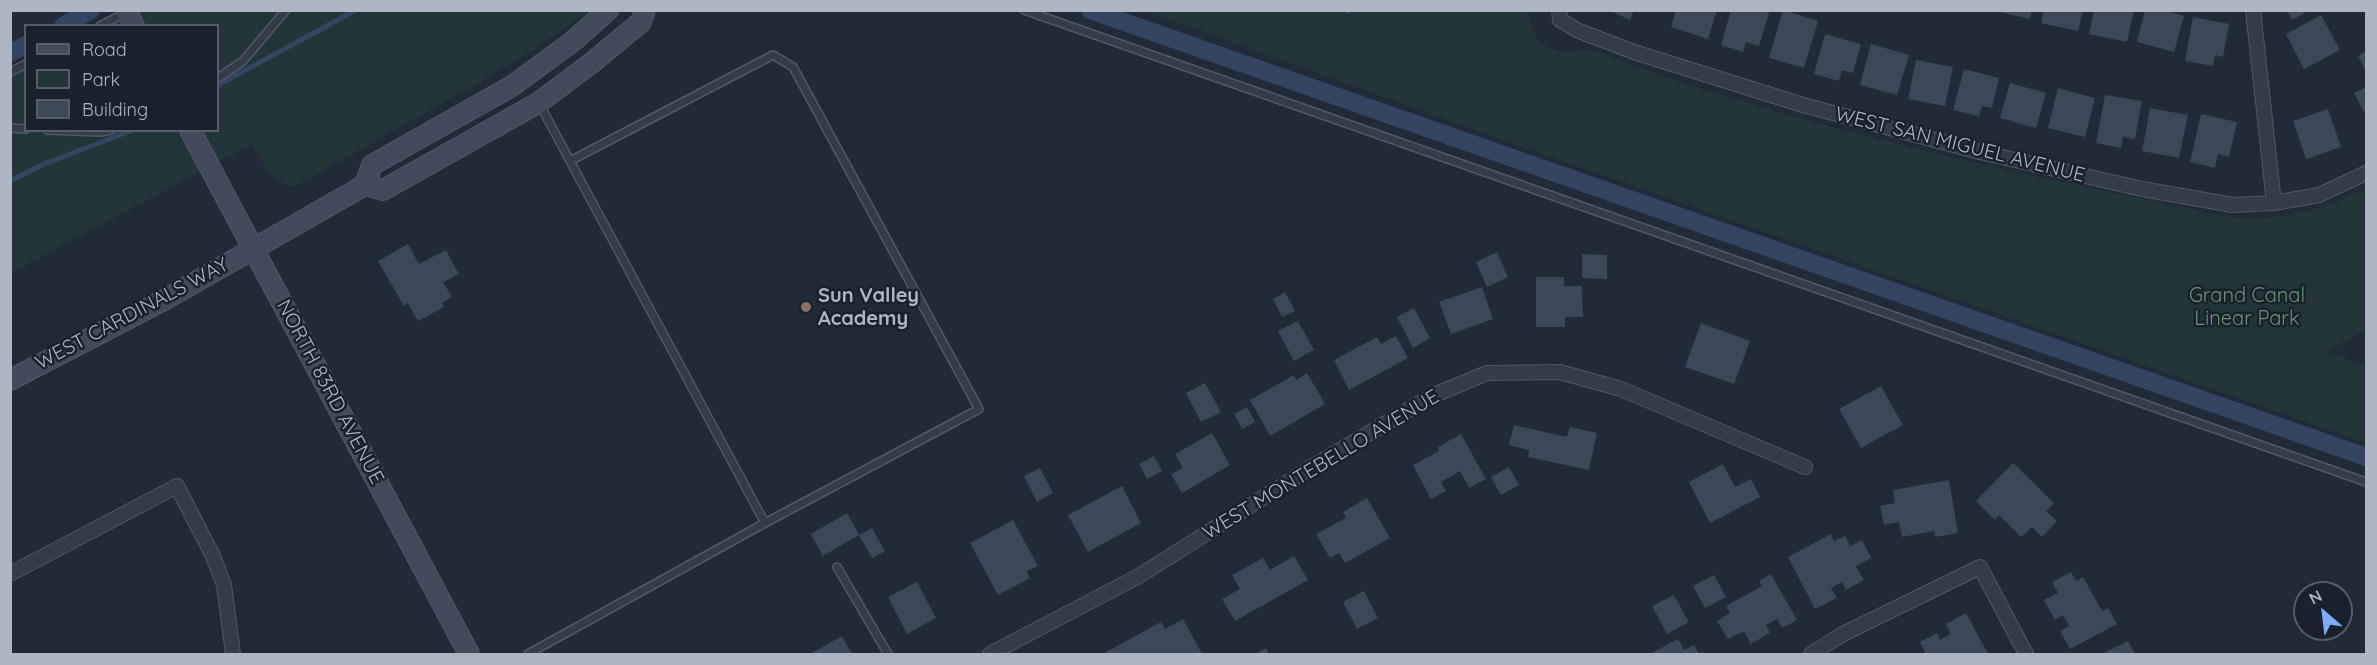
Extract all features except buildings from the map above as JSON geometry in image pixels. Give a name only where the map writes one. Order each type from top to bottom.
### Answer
[{"type":"main road","points":[[608,10],[572,42],[512,86],[372,165],[366,185],[383,190],[538,103],[641,22],[645,10]]},
{"type":"main road","name":"NORTH 83RD AVENUE","points":[[191,132],[469,654]]},
{"type":"main road","name":"WEST CARDINALS WAY","points":[[10,380],[164,300],[366,185]]},
{"type":"street","points":[[2253,10],[2274,203]]},
{"type":"street","name":"WEST SAN MIGUEL AVENUE","points":[[1559,16],[1579,31],[1634,52],[1803,105],[1980,152],[2142,189],[2233,205],[2274,203],[2319,195],[2367,173]]},
{"type":"street","name":"WEST MONTEBELLO AVENUE","points":[[990,654],[1139,576],[1310,468],[1432,396],[1487,374],[1560,372],[1621,389],[1805,467]]},
{"type":"street","points":[[10,574],[177,486],[213,556],[224,585],[233,654]]},
{"type":"street","points":[[1811,654],[1844,634],[1980,567],[2026,654]]},
{"type":"lane","points":[[219,77],[243,61],[286,10]]},
{"type":"lane","points":[[1024,10],[2367,482]]},
{"type":"lane","points":[[105,24],[129,15]]},
{"type":"lane","points":[[528,654],[765,523],[979,409],[793,67],[773,55],[570,161]]},
{"type":"lane","points":[[10,72],[24,65]]},
{"type":"lane","points":[[538,103],[765,523]]},
{"type":"lane","points":[[837,567],[888,654]]},
{"type":"green space","points":[[129,10],[589,11],[530,52],[475,85],[294,187],[272,176],[252,144],[11,273],[10,72],[24,65],[24,132],[219,132],[219,24],[102,24]]},
{"type":"green space","name":"Grand Canal Linear Park","points":[[1146,11],[1529,11],[1532,30],[1541,43],[1550,49],[1597,52],[1769,109],[1921,150],[2075,185],[2229,217],[2248,218],[2283,216],[2316,209],[2366,188],[2366,329],[2327,352],[2366,366],[2366,443],[1534,151]]},
{"type":"waterway","points":[[66,24],[91,10]]},
{"type":"waterway","points":[[219,84],[356,10]]},
{"type":"waterway","points":[[1090,10],[2366,457]]},
{"type":"waterway","points":[[10,53],[24,46]]},
{"type":"waterway","points":[[10,181],[44,164],[128,132]]},
{"type":"place","name":"Sun Valley Academy","points":[[806,307]]}]
